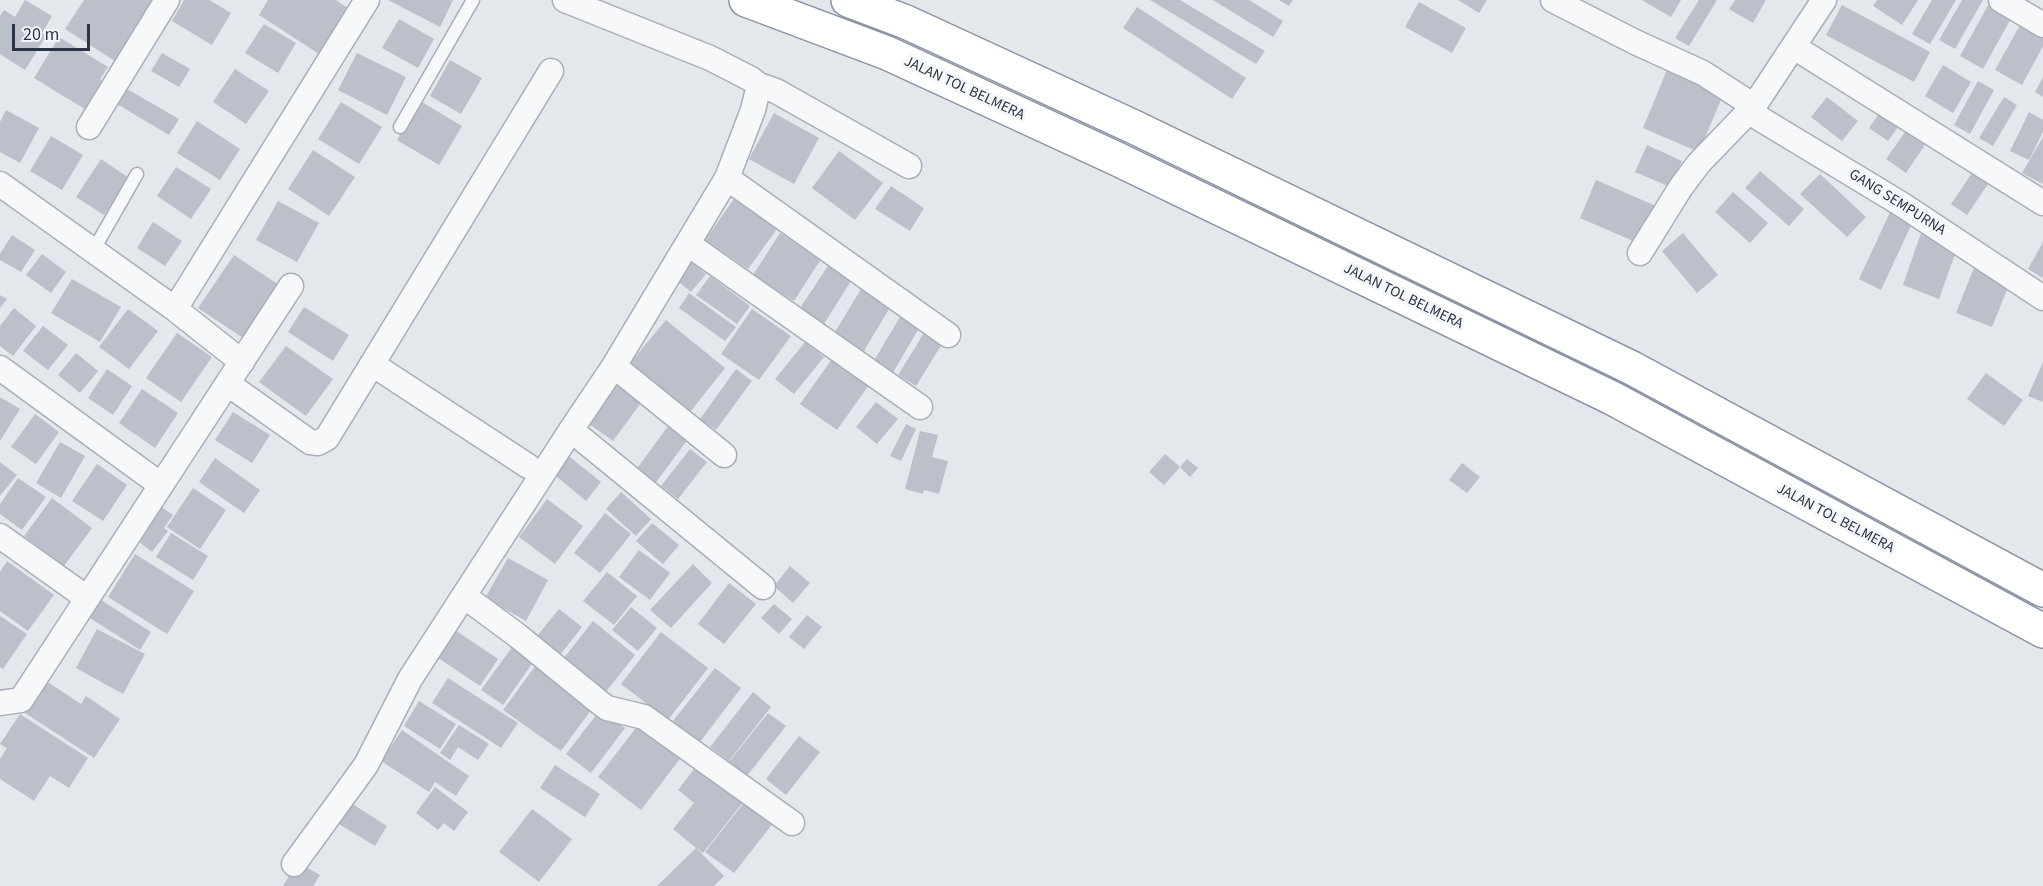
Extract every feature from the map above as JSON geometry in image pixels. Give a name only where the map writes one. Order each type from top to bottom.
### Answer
[{"type":"highway","name":"JALAN TOL BELMERA","points":[[746,0],[887,53],[1115,158],[1473,330],[1612,398],[2043,631]]},
{"type":"highway","points":[[848,0],[906,22],[1134,127],[1632,368],[2043,590]]},
{"type":"street","points":[[89,127],[167,0]]},
{"type":"street","points":[[175,309],[367,0]]},
{"type":"street","points":[[565,0],[710,58],[759,85],[776,91],[909,166]]},
{"type":"street","name":"GANG SEMPURNA","points":[[1553,0],[1703,74],[1752,109],[2043,298]]},
{"type":"street","points":[[1640,253],[1681,187],[1699,163],[1752,109],[1824,0]]},
{"type":"street","points":[[2001,0],[2043,25]]},
{"type":"street","points":[[1794,47],[2043,203]]},
{"type":"street","points":[[228,384],[310,442],[318,443],[327,438],[551,71]]},
{"type":"street","points":[[294,864],[366,765],[410,679],[614,366],[688,244],[727,178],[753,111],[759,85]]},
{"type":"street","points":[[727,178],[948,335]]},
{"type":"street","points":[[0,184],[175,309],[242,362]]},
{"type":"street","points":[[688,244],[920,407]]},
{"type":"street","points":[[0,703],[21,699],[291,286]]},
{"type":"street","points":[[372,364],[528,466]]},
{"type":"street","points":[[614,366],[724,455]]},
{"type":"street","points":[[0,368],[161,486]]},
{"type":"street","points":[[571,430],[763,587]]},
{"type":"street","points":[[0,536],[87,598]]},
{"type":"street","points":[[464,596],[518,636],[607,708],[644,717],[792,823]]},
{"type":"lane","points":[[400,128],[473,0]]},
{"type":"lane","points":[[93,251],[137,174]]},
{"type":"building","points":[[25,0],[52,16],[42,33],[46,36],[25,70],[0,54],[0,16],[4,10],[15,17]]},
{"type":"building","points":[[84,0],[158,0],[118,63],[65,29]]},
{"type":"building","points":[[184,0],[209,0],[231,13],[212,45],[172,21]]},
{"type":"building","points":[[268,0],[336,0],[349,9],[319,54],[259,15]]},
{"type":"building","points":[[388,0],[453,0],[440,27]]},
{"type":"building","points":[[1150,0],[1180,0],[1265,51],[1256,64]]},
{"type":"building","points":[[1213,0],[1249,0],[1283,21],[1273,37]]},
{"type":"building","points":[[1279,0],[1293,0],[1289,6]]},
{"type":"building","points":[[1458,0],[1487,0],[1479,13]]},
{"type":"building","points":[[1642,0],[1681,0],[1671,17]]},
{"type":"building","points":[[1699,0],[1717,0],[1689,46],[1675,38]]},
{"type":"building","points":[[1735,0],[1766,0],[1753,23],[1729,9]]},
{"type":"building","points":[[1877,0],[1918,0],[1902,25],[1873,6]]},
{"type":"building","points":[[1932,0],[1956,0],[1930,44],[1912,34]]},
{"type":"building","points":[[1962,0],[1983,0],[1955,49],[1939,40]]},
{"type":"building","points":[[1991,0],[2014,13],[1983,69],[1960,56]]},
{"type":"building","points":[[1419,2],[1466,28],[1452,53],[1405,27]]},
{"type":"building","points":[[1842,5],[1930,52],[1914,82],[1826,35]]},
{"type":"building","points":[[1137,7],[1246,78],[1232,99],[1123,28]]},
{"type":"building","points":[[399,19],[434,39],[418,68],[382,48]]},
{"type":"building","points":[[264,24],[296,43],[278,73],[245,53]]},
{"type":"building","points":[[2020,25],[2043,38],[2043,46],[2022,85],[1995,70]]},
{"type":"building","points":[[59,37],[108,67],[100,79],[108,85],[91,113],[34,78]]},
{"type":"building","points":[[162,53],[190,69],[179,87],[151,71]]},
{"type":"building","points":[[357,53],[406,77],[387,115],[338,90]]},
{"type":"building","points":[[450,60],[482,78],[461,114],[430,96]]},
{"type":"building","points":[[1669,65],[1726,88],[1699,152],[1643,128]]},
{"type":"building","points":[[1943,65],[1971,82],[1953,113],[1925,96]]},
{"type":"building","points":[[235,69],[269,91],[246,124],[213,102]]},
{"type":"building","points":[[2043,77],[2043,97],[2035,92]]},
{"type":"building","points":[[1978,81],[1994,90],[1970,134],[1954,125]]},
{"type":"building","points":[[127,89],[179,119],[169,135],[117,104]]},
{"type":"building","points":[[1827,97],[1858,121],[1842,141],[1811,117]]},
{"type":"building","points":[[2004,97],[2017,105],[1993,146],[1979,138]]},
{"type":"building","points":[[420,101],[462,126],[439,165],[397,140]]},
{"type":"building","points":[[341,102],[382,127],[359,164],[318,139]]},
{"type":"building","points":[[1884,107],[1903,120],[1888,141],[1869,128]]},
{"type":"building","points":[[6,110],[39,128],[20,163],[0,152],[0,122]]},
{"type":"building","points":[[2029,112],[2043,120],[2043,132],[2029,160],[2010,151]]},
{"type":"building","points":[[774,113],[819,138],[794,184],[749,159]]},
{"type":"building","points":[[197,121],[240,149],[220,180],[177,153]]},
{"type":"building","points":[[1905,132],[1925,145],[1906,173],[1886,159]]},
{"type":"building","points":[[51,136],[83,155],[62,190],[30,171]]},
{"type":"building","points":[[2043,137],[2043,184],[2022,173]]},
{"type":"building","points":[[1647,145],[1682,161],[1670,187],[1635,172]]},
{"type":"building","points":[[313,150],[355,177],[329,216],[288,189]]},
{"type":"building","points":[[839,151],[883,183],[855,220],[812,188]]},
{"type":"building","points":[[101,159],[129,178],[104,215],[76,197]]},
{"type":"building","points":[[176,167],[211,189],[191,219],[157,196]]},
{"type":"building","points":[[1760,171],[1804,209],[1789,226],[1745,188]]},
{"type":"building","points":[[1972,173],[1988,184],[1967,215],[1951,204]]},
{"type":"building","points":[[1820,174],[1866,217],[1847,237],[1800,194]]},
{"type":"building","points":[[1596,180],[1656,206],[1640,244],[1580,218]]},
{"type":"building","points":[[891,186],[924,208],[910,231],[875,209]]},
{"type":"building","points":[[1733,192],[1768,223],[1750,243],[1715,212]]},
{"type":"building","points":[[734,199],[777,229],[748,269],[705,240]]},
{"type":"building","points":[[278,201],[319,223],[297,262],[256,240]]},
{"type":"building","points":[[1892,208],[1914,219],[1881,290],[1859,279]]},
{"type":"building","points":[[153,222],[182,241],[165,266],[137,248]]},
{"type":"building","points":[[780,233],[821,259],[794,301],[753,275]]},
{"type":"building","points":[[1683,233],[1718,275],[1697,293],[1662,251]]},
{"type":"building","points":[[1921,233],[1958,246],[1939,299],[1903,285]]},
{"type":"building","points":[[12,235],[35,250],[21,272],[0,260],[0,254]]},
{"type":"building","points":[[2043,242],[2043,278],[2028,269]]},
{"type":"building","points":[[42,254],[66,272],[51,293],[26,275]]},
{"type":"building","points":[[234,255],[279,285],[243,338],[198,308]]},
{"type":"building","points":[[684,256],[706,274],[691,292],[669,274]]},
{"type":"building","points":[[1975,265],[2011,280],[1992,327],[1956,313]]},
{"type":"building","points":[[828,266],[851,281],[824,324],[800,308]]},
{"type":"building","points":[[710,276],[750,306],[737,324],[696,295]]},
{"type":"building","points":[[72,279],[121,307],[100,342],[51,313]]},
{"type":"building","points":[[864,284],[894,301],[862,354],[832,337]]},
{"type":"building","points":[[689,293],[736,327],[725,341],[679,308]]},
{"type":"building","points":[[0,295],[7,299],[0,308]]},
{"type":"building","points":[[304,307],[349,335],[333,361],[288,332]]},
{"type":"building","points":[[14,308],[36,326],[13,356],[0,346],[0,326]]},
{"type":"building","points":[[128,309],[158,331],[129,369],[99,347]]},
{"type":"building","points":[[752,309],[791,336],[759,380],[721,354]]},
{"type":"building","points":[[900,317],[919,328],[891,376],[872,364]]},
{"type":"building","points":[[666,320],[725,368],[690,412],[630,363]]},
{"type":"building","points":[[43,326],[68,345],[48,370],[23,351]]},
{"type":"building","points":[[177,333],[212,357],[181,402],[146,378]]},
{"type":"building","points":[[924,333],[942,344],[916,386],[898,375]]},
{"type":"building","points":[[805,342],[824,357],[794,394],[775,379]]},
{"type":"building","points":[[286,346],[333,379],[306,416],[259,382]]},
{"type":"building","points":[[76,353],[98,371],[80,393],[58,375]]},
{"type":"building","points":[[832,359],[869,385],[837,430],[800,404]]},
{"type":"building","points":[[2043,362],[2043,402],[2028,396]]},
{"type":"building","points":[[107,369],[132,386],[113,415],[88,398]]},
{"type":"building","points":[[736,369],[752,381],[716,430],[700,419]]},
{"type":"building","points":[[1986,373],[2023,400],[2004,426],[1967,399]]},
{"type":"building","points":[[616,380],[643,400],[613,441],[586,422]]},
{"type":"building","points":[[142,389],[178,413],[155,448],[119,423]]},
{"type":"building","points":[[0,397],[20,409],[0,441]]},
{"type":"building","points":[[876,402],[898,419],[877,444],[856,427]]},
{"type":"building","points":[[233,412],[270,435],[252,463],[215,440]]},
{"type":"building","points":[[35,414],[59,432],[36,464],[11,447]]},
{"type":"building","points":[[906,424],[916,429],[901,461],[890,456]]},
{"type":"building","points":[[669,425],[688,439],[654,485],[635,471]]},
{"type":"building","points":[[920,431],[938,435],[932,457],[948,461],[939,494],[924,490],[923,494],[905,489]]},
{"type":"building","points":[[60,442],[85,456],[61,498],[36,483]]},
{"type":"building","points":[[690,449],[707,462],[678,499],[661,486]]},
{"type":"building","points":[[565,453],[601,482],[586,501],[550,471]]},
{"type":"building","points":[[1165,454],[1180,467],[1164,485],[1149,472]]},
{"type":"building","points":[[215,458],[260,490],[244,513],[199,482]]},
{"type":"building","points":[[1187,459],[1198,468],[1190,477],[1180,467]]},
{"type":"building","points":[[0,462],[17,475],[0,496]]},
{"type":"building","points":[[1462,463],[1480,477],[1467,493],[1449,480]]},
{"type":"building","points":[[97,464],[127,485],[103,521],[72,501]]},
{"type":"building","points":[[18,478],[46,497],[22,530],[0,514],[0,504]]},
{"type":"building","points":[[193,488],[226,510],[200,549],[167,527]]},
{"type":"building","points":[[621,492],[651,519],[636,536],[606,509]]},
{"type":"building","points":[[52,498],[92,528],[64,566],[24,536]]},
{"type":"building","points":[[547,499],[583,526],[555,564],[519,537]]},
{"type":"building","points":[[154,502],[173,515],[164,528],[168,531],[152,552],[130,535]]},
{"type":"building","points":[[605,513],[631,534],[600,573],[574,553]]},
{"type":"building","points":[[652,523],[679,545],[663,564],[636,541]]},
{"type":"building","points":[[171,533],[208,556],[193,580],[156,557]]},
{"type":"building","points":[[639,550],[670,573],[650,600],[619,577]]},
{"type":"building","points":[[135,554],[194,591],[167,634],[108,597]]},
{"type":"building","points":[[508,558],[548,580],[526,621],[485,598]]},
{"type":"building","points":[[7,561],[54,595],[28,631],[0,611],[0,572]]},
{"type":"building","points":[[693,564],[712,583],[671,628],[650,610]]},
{"type":"building","points":[[790,566],[810,583],[793,603],[774,586]]},
{"type":"building","points":[[607,572],[637,596],[614,625],[583,601]]},
{"type":"building","points":[[729,583],[756,604],[724,644],[698,624]]},
{"type":"building","points":[[101,600],[151,632],[140,650],[90,618]]},
{"type":"building","points":[[774,604],[792,619],[779,634],[761,618]]},
{"type":"building","points":[[631,607],[657,628],[638,651],[612,630]]},
{"type":"building","points":[[559,609],[582,627],[560,655],[537,636]]},
{"type":"building","points":[[807,615],[822,627],[804,649],[789,637]]},
{"type":"building","points":[[0,616],[27,634],[3,669],[0,667]]},
{"type":"building","points":[[593,621],[635,655],[605,693],[563,659]]},
{"type":"building","points":[[452,628],[498,659],[480,686],[434,655]]},
{"type":"building","points":[[97,629],[145,654],[123,694],[76,668]]},
{"type":"building","points":[[661,632],[708,668],[668,720],[621,684]]},
{"type":"building","points":[[513,646],[534,661],[503,705],[481,690]]},
{"type":"building","points":[[536,665],[594,706],[561,751],[503,710]]},
{"type":"building","points":[[715,668],[741,688],[700,742],[673,721]]},
{"type":"building","points":[[448,678],[518,723],[501,748],[432,703]]},
{"type":"building","points":[[46,681],[81,704],[86,696],[120,719],[94,758],[25,713]]},
{"type":"building","points":[[753,692],[771,707],[729,761],[710,747]]},
{"type":"building","points":[[419,701],[456,724],[440,749],[404,726]]},
{"type":"building","points":[[600,710],[625,728],[591,773],[566,754]]},
{"type":"building","points":[[768,713],[786,726],[747,776],[729,762]]},
{"type":"building","points":[[20,714],[88,758],[69,788],[50,776],[34,801],[0,779],[0,759],[7,748],[0,744]]},
{"type":"building","points":[[639,724],[682,756],[641,810],[598,777]]},
{"type":"building","points":[[459,725],[489,744],[478,760],[458,747],[450,760],[440,753]]},
{"type":"building","points":[[402,730],[469,776],[456,796],[435,782],[429,792],[381,761]]},
{"type":"building","points":[[799,736],[820,752],[786,795],[766,779]]},
{"type":"building","points":[[555,765],[600,794],[585,817],[540,788]]},
{"type":"building","points":[[697,765],[744,801],[703,853],[673,829],[694,803],[678,790]]},
{"type":"building","points":[[435,787],[468,812],[454,831],[444,823],[438,830],[416,813]]},
{"type":"building","points":[[346,800],[387,826],[375,846],[334,821]]},
{"type":"building","points":[[746,800],[774,822],[734,873],[705,852]]},
{"type":"building","points":[[532,809],[572,839],[539,882],[499,852]]},
{"type":"building","points":[[696,848],[724,876],[714,886],[657,886]]},
{"type":"building","points":[[297,862],[320,875],[313,886],[283,886]]}]
